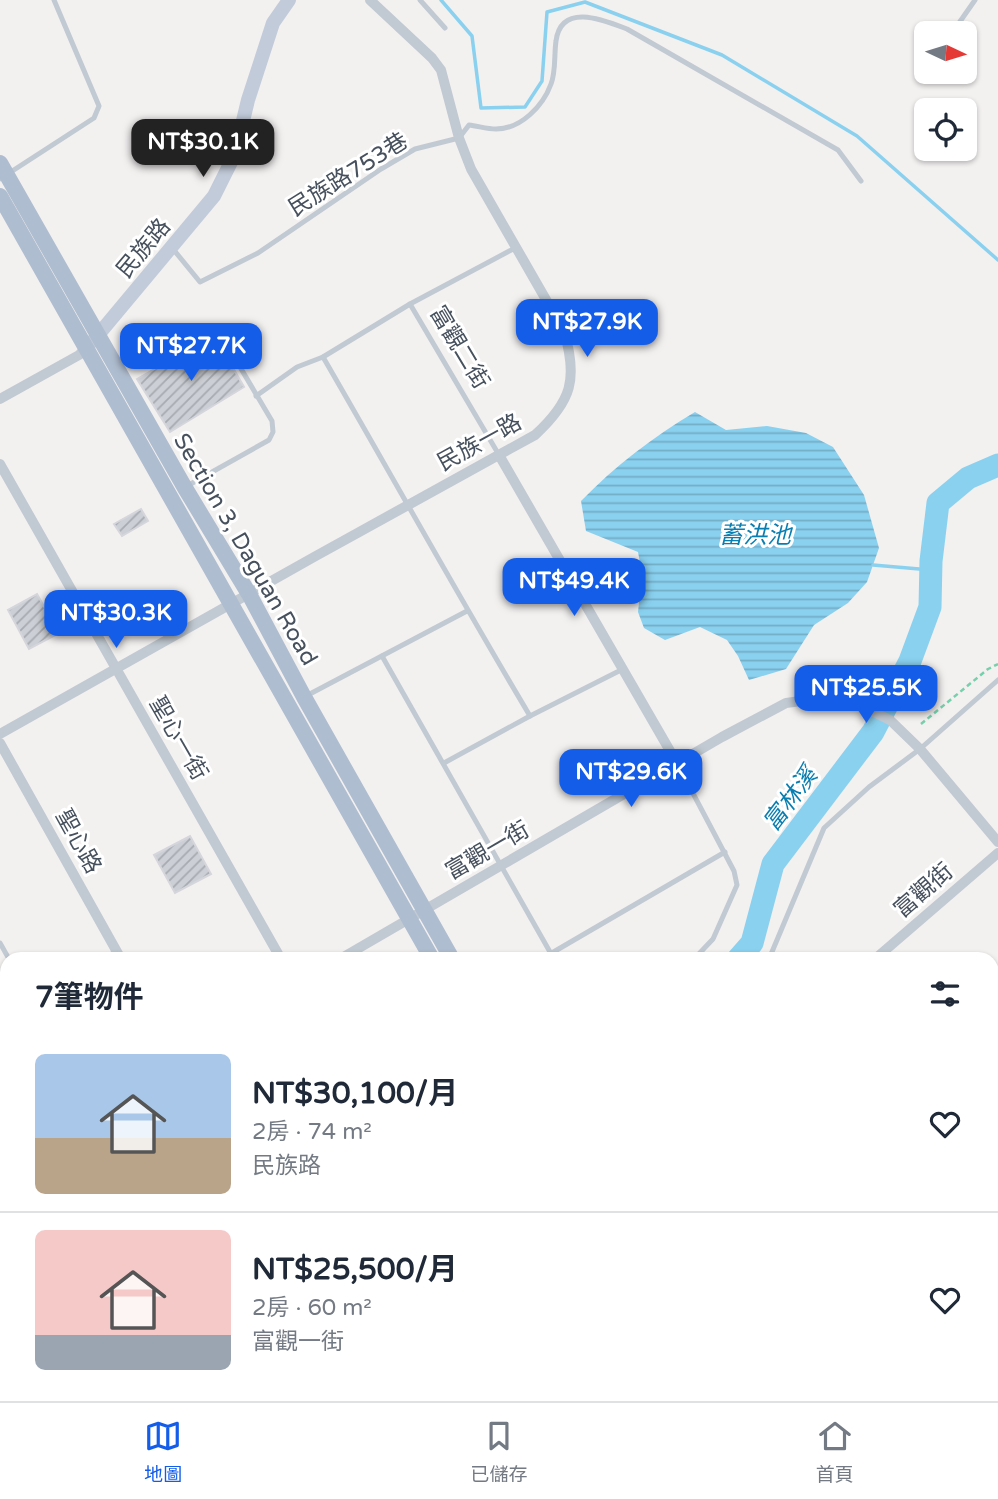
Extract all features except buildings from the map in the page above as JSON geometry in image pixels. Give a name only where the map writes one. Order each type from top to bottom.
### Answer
[{"type":"main road","name":"Section 3, Daguan Road","points":[[2,172],[92,342],[169,496],[428,952]]},
{"type":"main road","name":"Section 3, Daguan Road","points":[[0,196],[249,594],[448,952]]},
{"type":"street","name":"民族路","points":[[0,399],[79,355],[214,196],[235,155],[254,80],[273,23],[289,0]]},
{"type":"street","name":"民族一路","points":[[0,734],[535,435],[552,420],[569,390],[571,355],[564,331],[471,169],[459,138],[441,70],[432,58],[370,0]]},
{"type":"street","name":"富觀二街","points":[[499,455],[677,763]]},
{"type":"street","name":"聖心一街","points":[[0,464],[277,952]]},
{"type":"street","name":"富觀一街","points":[[353,952],[786,702],[824,698],[855,703],[890,720],[920,749],[998,842]]},
{"type":"street","name":"聖心路","points":[[0,743],[117,952]]},
{"type":"street","name":"富觀街","points":[[884,952],[998,853]]},
{"type":"lane","points":[[2,172],[94,118],[99,106],[54,0]]},
{"type":"lane","points":[[420,0],[445,28]]},
{"type":"lane","points":[[960,21],[975,0]]},
{"type":"lane","name":"民族路753巷","points":[[172,248],[200,282],[258,253],[381,169],[415,149],[459,138],[469,125],[497,129],[516,124],[533,114],[552,83],[556,38],[561,26],[574,18],[594,16],[626,29],[838,150],[861,181]]},
{"type":"lane","points":[[256,396],[297,367],[323,357],[410,304],[515,248]]},
{"type":"lane","name":"富觀二街","points":[[410,304],[499,455]]},
{"type":"lane","points":[[169,496],[269,440],[273,432],[272,421],[224,340]]},
{"type":"lane","points":[[323,357],[409,504],[467,611],[530,716]]},
{"type":"lane","points":[[304,697],[467,611]]},
{"type":"lane","points":[[382,656],[550,952]]},
{"type":"lane","points":[[444,763],[621,670]]},
{"type":"lane","points":[[772,952],[824,828],[998,680]]},
{"type":"lane","name":"富觀二街","points":[[677,763],[725,852],[734,871],[737,886],[713,939],[701,952]]},
{"type":"lane","points":[[559,952],[725,852]]},
{"type":"path","points":[[921,724],[988,669],[998,664]]},
{"type":"water","name":"蓄洪池","points":[[695,412],[726,430],[767,426],[806,433],[833,447],[864,495],[879,548],[867,582],[848,603],[814,625],[786,669],[749,680],[727,640],[700,627],[665,640],[644,628],[638,612],[642,574],[638,552],[586,531],[581,501],[635,453]]},
{"type":"waterway","points":[[441,0],[472,36],[481,108],[525,107],[542,81],[547,12],[585,2],[722,55],[857,136],[998,260]]},
{"type":"waterway","name":"富林溪","points":[[744,952],[752,943],[773,864],[873,732],[910,661],[930,607],[931,561],[938,503],[968,478],[998,465]]},
{"type":"waterway","points":[[873,565],[931,570]]}]
